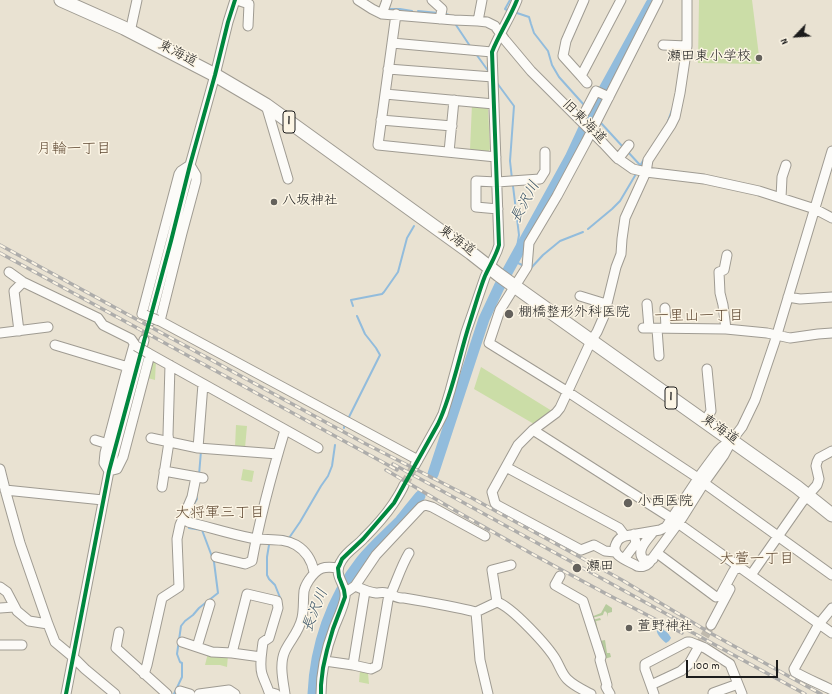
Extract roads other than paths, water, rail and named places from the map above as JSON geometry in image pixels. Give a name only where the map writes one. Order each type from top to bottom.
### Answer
[{"type":"highway","name":"東海道","points":[[66,1],[215,74],[266,105],[591,341],[732,440],[832,515]]},
{"type":"street","points":[[130,32],[137,0]]},
{"type":"street","points":[[248,26],[250,4],[236,0],[228,22],[190,165],[180,171],[179,174],[142,314],[294,393],[416,463],[443,414],[466,332],[485,277],[503,277],[527,268],[529,243],[557,196],[586,142],[658,0]]},
{"type":"street","name":"旧東海道","points":[[358,0],[382,14],[491,23],[531,71],[618,159],[633,169],[718,182],[759,191],[815,209],[832,218]]},
{"type":"street","points":[[382,14],[387,0]]},
{"type":"street","points":[[432,0],[442,9],[440,19]]},
{"type":"street","points":[[478,21],[482,0]]},
{"type":"street","points":[[517,0],[508,22],[496,41],[492,52],[499,245],[503,277],[500,310],[489,343],[568,392],[701,480],[832,575]]},
{"type":"street","points":[[584,0],[566,42],[563,56],[584,79],[621,0]]},
{"type":"street","points":[[687,0],[687,46],[675,117],[648,160],[646,172],[624,222],[621,254],[616,266],[604,316],[560,408],[556,413],[533,430],[518,445],[492,492],[497,505],[581,550],[594,545],[605,551],[615,552],[619,556],[637,566],[646,566],[655,556],[701,480],[724,455],[732,440],[742,427],[755,400],[777,336],[832,151]]},
{"type":"street","points":[[396,14],[378,145],[496,158]]},
{"type":"street","points":[[392,43],[492,52]]},
{"type":"street","points":[[663,44],[687,46]]},
{"type":"street","points":[[388,69],[493,77]]},
{"type":"street","points":[[580,119],[596,92],[608,97]]},
{"type":"street","points":[[385,94],[494,104]]},
{"type":"street","points":[[449,152],[454,100]]},
{"type":"street","points":[[266,105],[288,179]]},
{"type":"street","points":[[381,120],[452,126]]},
{"type":"street","points":[[618,159],[629,145]]},
{"type":"street","points":[[498,209],[476,207],[476,181],[497,182],[540,179],[545,171],[545,152]]},
{"type":"street","points":[[153,319],[182,233],[196,181],[196,175],[190,165]]},
{"type":"street","points":[[781,198],[782,177],[786,165]]},
{"type":"street","points":[[726,329],[724,305],[720,293],[719,272],[724,270],[727,255]]},
{"type":"street","points":[[9,272],[23,282],[98,318],[103,325],[131,340],[135,346],[318,448]]},
{"type":"street","points":[[19,331],[14,291],[23,282]]},
{"type":"street","points":[[580,296],[606,304]]},
{"type":"street","points":[[788,297],[800,299],[832,297]]},
{"type":"street","points":[[647,304],[654,328],[659,356]]},
{"type":"street","points":[[654,328],[665,308]]},
{"type":"street","points":[[0,333],[48,328]]},
{"type":"street","points":[[654,328],[726,329],[767,333],[790,338],[832,333]]},
{"type":"street","points":[[66,694],[109,471],[144,340]]},
{"type":"street","points":[[55,345],[128,367]]},
{"type":"street","points":[[109,471],[104,463],[128,367],[135,346]]},
{"type":"street","points":[[109,471],[117,469],[123,457],[149,354]]},
{"type":"street","points":[[162,487],[169,442],[170,365]]},
{"type":"street","points":[[705,421],[711,411],[707,369]]},
{"type":"street","points":[[201,448],[204,384]]},
{"type":"street","points":[[216,557],[245,564],[252,561],[256,539],[285,430]]},
{"type":"street","points":[[533,430],[675,521],[832,633]]},
{"type":"street","points":[[151,438],[201,448],[278,454]]},
{"type":"street","points":[[95,440],[108,444]]},
{"type":"street","points":[[751,575],[802,502],[817,485],[819,479],[817,462],[819,458],[832,451]]},
{"type":"street","points":[[506,467],[630,535],[636,543],[624,559]]},
{"type":"street","points":[[0,469],[4,492],[55,642],[115,694]]},
{"type":"street","points":[[144,674],[162,598],[179,587],[177,539],[180,525],[192,497],[198,477],[164,471]]},
{"type":"street","points":[[321,694],[325,661],[333,629],[344,602],[345,593],[338,573],[338,568],[342,559],[363,539],[390,509],[404,485]]},
{"type":"street","points":[[4,492],[103,500]]},
{"type":"street","points":[[345,593],[355,586],[376,554],[421,507],[425,505],[432,507],[485,536]]},
{"type":"street","points":[[615,552],[614,547],[618,540],[630,535],[663,529],[675,521]]},
{"type":"street","points":[[191,522],[256,539],[285,540],[295,544],[309,558],[314,572]]},
{"type":"street","points":[[654,531],[641,549],[640,553],[644,560],[649,560],[655,556]]},
{"type":"street","points":[[325,661],[353,665],[371,670],[377,666],[388,600],[408,553]]},
{"type":"street","points":[[655,556],[716,597],[720,596],[735,569],[740,568]]},
{"type":"street","points":[[498,602],[492,570],[511,565]]},
{"type":"street","points":[[285,694],[282,660],[285,651],[296,634],[302,618],[304,590],[306,585],[314,572],[328,567],[338,568]]},
{"type":"street","points":[[711,625],[740,568]]},
{"type":"street","points":[[498,602],[509,608],[536,635],[556,659],[563,674],[574,685],[592,694],[608,691],[600,660],[601,657],[583,600],[555,585],[560,576]]},
{"type":"street","points":[[355,586],[365,591],[390,594],[399,599],[404,598],[476,612],[498,602]]},
{"type":"street","points":[[0,587],[7,592],[17,611],[29,621],[48,624]]},
{"type":"street","points":[[353,665],[365,591]]},
{"type":"street","points":[[232,653],[246,594],[277,601],[278,608],[269,638],[263,642],[261,657],[261,673],[269,692],[276,694]]},
{"type":"street","points":[[197,647],[210,604]]},
{"type":"street","points":[[0,608],[14,607]]},
{"type":"street","points":[[832,608],[819,624],[794,669],[795,672],[807,679],[832,690]]},
{"type":"street","points":[[476,612],[480,660],[488,694]]},
{"type":"street","points":[[119,632],[116,648],[167,694]]},
{"type":"street","points":[[182,642],[212,652],[261,657]]},
{"type":"street","points":[[698,648],[689,664],[653,690],[644,665],[683,644],[690,642],[704,648],[730,664],[742,694]]},
{"type":"street","points":[[0,645],[22,645]]},
{"type":"street","points":[[713,693],[738,684]]},
{"type":"street","points":[[198,694],[229,690],[235,694]]},
{"type":"street","points":[[180,691],[190,694]]},
{"type":"water","points":[[657,627],[669,634],[671,638],[669,641],[666,643],[660,638]]},
{"type":"waterway","points":[[507,10],[505,9],[510,0]]},
{"type":"waterway","name":"長沢川","points":[[433,474],[484,319],[499,287],[570,158],[590,115],[651,4]]},
{"type":"waterway","points":[[389,9],[412,11]]},
{"type":"waterway","points":[[418,11],[438,13]]},
{"type":"waterway","points":[[517,13],[529,17],[534,33],[548,51],[552,65],[559,77],[585,106]]},
{"type":"waterway","points":[[456,25],[470,46]]},
{"type":"waterway","points":[[476,54],[489,72]]},
{"type":"waterway","points":[[497,83],[514,106],[510,161],[512,179]]},
{"type":"waterway","points":[[668,121],[672,110]]},
{"type":"waterway","name":"長沢川","points":[[589,111],[594,116]]},
{"type":"waterway","points":[[601,123],[623,147]]},
{"type":"waterway","points":[[628,152],[640,165]]},
{"type":"waterway","points":[[640,166],[644,159]]},
{"type":"waterway","points":[[588,229],[620,201],[636,174]]},
{"type":"waterway","points":[[513,186],[519,235],[515,259]]},
{"type":"waterway","points":[[353,306],[351,300],[382,294],[384,292],[398,272],[407,238],[414,226]]},
{"type":"waterway","points":[[531,268],[543,255],[560,241],[583,232]]},
{"type":"waterway","points":[[514,261],[522,265]]},
{"type":"waterway","points":[[349,417],[380,355],[365,334],[357,316]]},
{"type":"waterway","points":[[282,536],[289,538],[328,476],[332,466],[335,445]]},
{"type":"waterway","points":[[199,475],[201,451]]},
{"type":"waterway","points":[[192,507],[197,499],[196,495]]},
{"type":"waterway","name":"長沢川","points":[[313,694],[314,676],[321,641],[326,624],[341,591],[365,556],[399,522],[420,496]]},
{"type":"waterway","points":[[174,694],[182,677],[182,663],[180,662],[177,654],[181,626],[199,608],[218,593],[214,562],[202,530],[189,528],[189,525]]},
{"type":"waterway","points":[[269,545],[267,575],[275,585],[281,600]]},
{"type":"tunnel","points":[[144,340],[150,321]]},
{"type":"tunnel","points":[[404,485],[415,465]]},
{"type":"tunnel","points":[[698,648],[711,625]]},
{"type":"railway","points":[[0,245],[364,443],[472,498],[622,580],[712,634],[821,694]]},
{"type":"railway","points":[[0,253],[397,470]]},
{"type":"railway","points":[[393,464],[683,623]]},
{"type":"railway","points":[[386,470],[532,554],[682,633]]},
{"type":"railway","points":[[675,623],[805,694]]},
{"type":"place","name":"瀬田東小学校","points":[[759,58]]},
{"type":"place","name":"八坂神社","points":[[274,202]]},
{"type":"place","name":"棚橋整形外科医院","points":[[509,314]]},
{"type":"place","name":"小西医院","points":[[628,503]]},
{"type":"place","name":"瀬田","points":[[577,568]]},
{"type":"place","name":"萱野神社","points":[[629,628]]},
{"type":"district","name":"月輪一丁目","points":[[74,151]]},
{"type":"district","name":"一里山一丁目","points":[[699,318]]},
{"type":"district","name":"大将軍三丁目","points":[[220,515]]},
{"type":"district","name":"大萱一丁目","points":[[757,561]]}]
